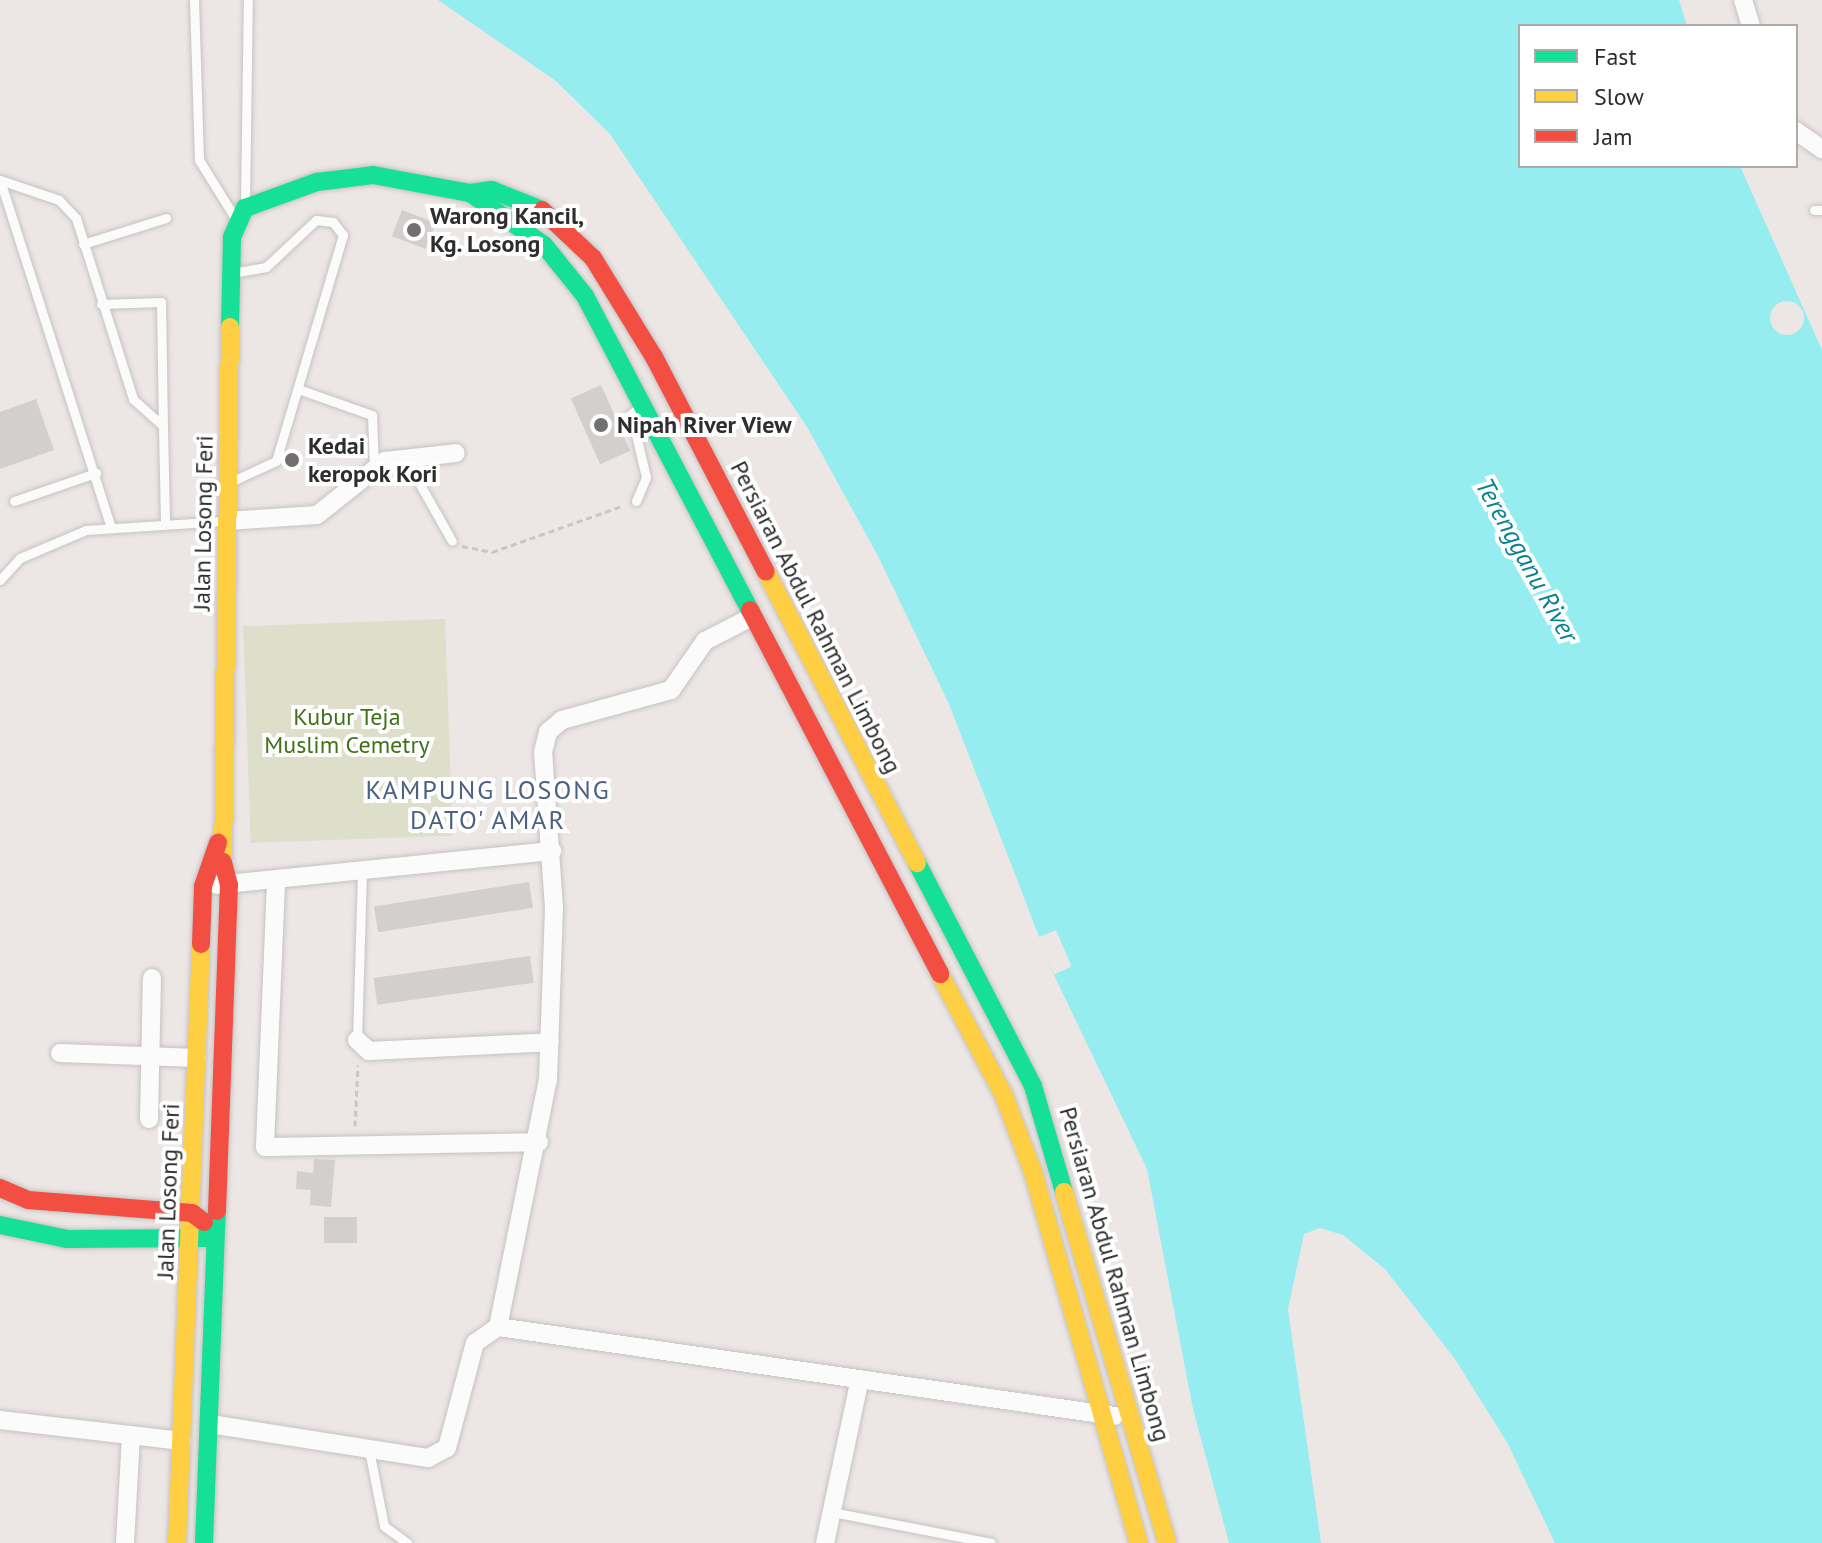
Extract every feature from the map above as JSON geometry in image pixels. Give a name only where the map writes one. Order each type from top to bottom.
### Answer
[{"type":"street","points":[[1743,0],[1750,24]]},
{"type":"street","points":[[1798,132],[1822,149]]},
{"type":"street","points":[[241,215],[341,176],[400,175],[470,193],[544,245],[569,274],[645,404],[752,617],[1004,1096],[1139,1543]]},
{"type":"street","name":"Persiaran Abdul Rahman Limbong","points":[[470,193],[492,190],[566,225],[654,357],[1033,1086],[1167,1543]]},
{"type":"street","name":"Jalan Losong Feri","points":[[204,1543],[229,885],[218,843],[231,273],[241,215]]},
{"type":"street","points":[[227,521],[317,515],[341,502],[374,467],[405,458],[456,453]]},
{"type":"street","points":[[210,1424],[419,1458],[442,1453],[475,1343],[498,1327],[539,1142],[550,1042],[552,851],[543,752],[548,732],[562,720],[671,690],[705,641],[752,617]]},
{"type":"street","name":"Jalan Losong Feri","points":[[177,1543],[203,886],[218,843]]},
{"type":"street","points":[[203,886],[276,883],[552,851]]},
{"type":"street","points":[[276,883],[261,1136],[274,1152],[539,1142]]},
{"type":"street","points":[[149,1119],[152,978]]},
{"type":"street","points":[[358,1043],[550,1042]]},
{"type":"street","points":[[60,1053],[197,1058]]},
{"type":"street","points":[[0,1188],[28,1200],[192,1213],[218,1233]]},
{"type":"street","points":[[0,1225],[67,1239],[189,1243],[218,1233]]},
{"type":"street","points":[[498,1327],[1103,1420],[1130,1412]]},
{"type":"street","points":[[825,1543],[859,1383]]},
{"type":"street","points":[[0,1420],[182,1441]]},
{"type":"street","points":[[125,1543],[131,1435]]},
{"type":"lane","points":[[194,0],[199,160],[241,215]]},
{"type":"lane","points":[[241,215],[248,0]]},
{"type":"lane","points":[[0,180],[59,200],[76,218],[133,399],[163,426]]},
{"type":"lane","points":[[0,180],[96,473],[110,525]]},
{"type":"lane","points":[[83,244],[166,218]]},
{"type":"lane","points":[[228,483],[276,461],[301,390],[343,235],[333,222],[316,220],[266,267],[231,273]]},
{"type":"lane","points":[[101,304],[161,302],[165,523]]},
{"type":"lane","points":[[301,390],[372,415],[374,467]]},
{"type":"lane","points":[[636,501],[646,477],[631,414],[645,404]]},
{"type":"lane","points":[[405,458],[452,541]]},
{"type":"lane","points":[[14,501],[96,473]]},
{"type":"lane","points":[[0,580],[20,558],[110,525],[227,521]]},
{"type":"lane","points":[[358,1043],[362,873]]},
{"type":"lane","points":[[369,1450],[384,1526],[407,1543]]},
{"type":"lane","points":[[832,1512],[991,1543]]},
{"type":"path","points":[[452,541],[492,552],[636,501]]},
{"type":"path","points":[[354,1149],[358,1043]]},
{"type":"green space","name":"Kubur Teja Muslim Cemetry","points":[[445,619],[453,836],[251,843],[243,626]]},
{"type":"water","name":"Terengganu River","points":[[438,0],[1679,0],[1686,24],[1518,24],[1518,168],[1741,168],[1822,350],[1822,1543],[1555,1543],[1508,1444],[1455,1359],[1385,1269],[1343,1235],[1320,1228],[1304,1234],[1288,1309],[1321,1543],[1229,1543],[1193,1409],[1147,1169],[1054,975],[949,704],[878,556],[807,427],[610,134],[556,81]]},
{"type":"pier","points":[[1787,301],[1799,306],[1804,318],[1799,330],[1787,335],[1775,330],[1770,318],[1775,306]]},
{"type":"pier","points":[[1056,930],[1072,967],[1054,974],[1039,937]]},
{"type":"building","name":"Warong Kancil, Kg. Losong","points":[[402,210],[436,223],[426,249],[392,236]]},
{"type":"building","name":"Nipah River View","points":[[601,385],[630,451],[600,464],[571,398]]},
{"type":"building","points":[[36,399],[54,450],[0,469],[0,412]]},
{"type":"building","points":[[529,882],[533,908],[378,932],[374,907]]},
{"type":"building","points":[[530,956],[534,983],[377,1005],[374,978]]},
{"type":"building","points":[[314,1159],[335,1160],[331,1207],[310,1205],[311,1190],[296,1189],[297,1171],[313,1173]]},
{"type":"building","points":[[324,1217],[357,1217],[357,1243],[324,1243]]},
{"type":"traffic: fast","points":[[230,327],[232,237],[245,208],[317,182],[373,175],[470,193],[492,190],[542,210]]},
{"type":"traffic: fast","points":[[470,193],[544,245],[585,296],[750,610]]},
{"type":"traffic: fast","points":[[917,863],[1033,1086],[1064,1192]]},
{"type":"traffic: fast","points":[[204,1543],[217,1211]]},
{"type":"traffic: fast","points":[[0,1225],[67,1239],[205,1238]]},
{"type":"traffic: slow","points":[[223,862],[230,327]]},
{"type":"traffic: slow","points":[[766,572],[917,863]]},
{"type":"traffic: slow","points":[[177,1543],[201,944]]},
{"type":"traffic: slow","points":[[940,974],[1004,1096],[1033,1172],[1139,1543]]},
{"type":"traffic: slow","points":[[1064,1192],[1167,1543]]},
{"type":"traffic: jam","points":[[542,210],[593,258],[654,357],[766,572]]},
{"type":"traffic: jam","points":[[750,610],[940,974]]},
{"type":"traffic: jam","points":[[201,944],[203,886],[218,843]]},
{"type":"traffic: jam","points":[[217,1211],[229,885],[223,862]]},
{"type":"traffic: jam","points":[[0,1188],[28,1200],[192,1213],[204,1222]]},
{"type":"place","name":"Warong Kancil, Kg. Losong","points":[[414,230]]},
{"type":"place","name":"Nipah River View","points":[[601,425]]},
{"type":"place","name":"Kedai keropok Kori","points":[[292,460]]},
{"type":"district","name":"KAMPUNG LOSONG DATO' AMAR","points":[[488,805]]}]
